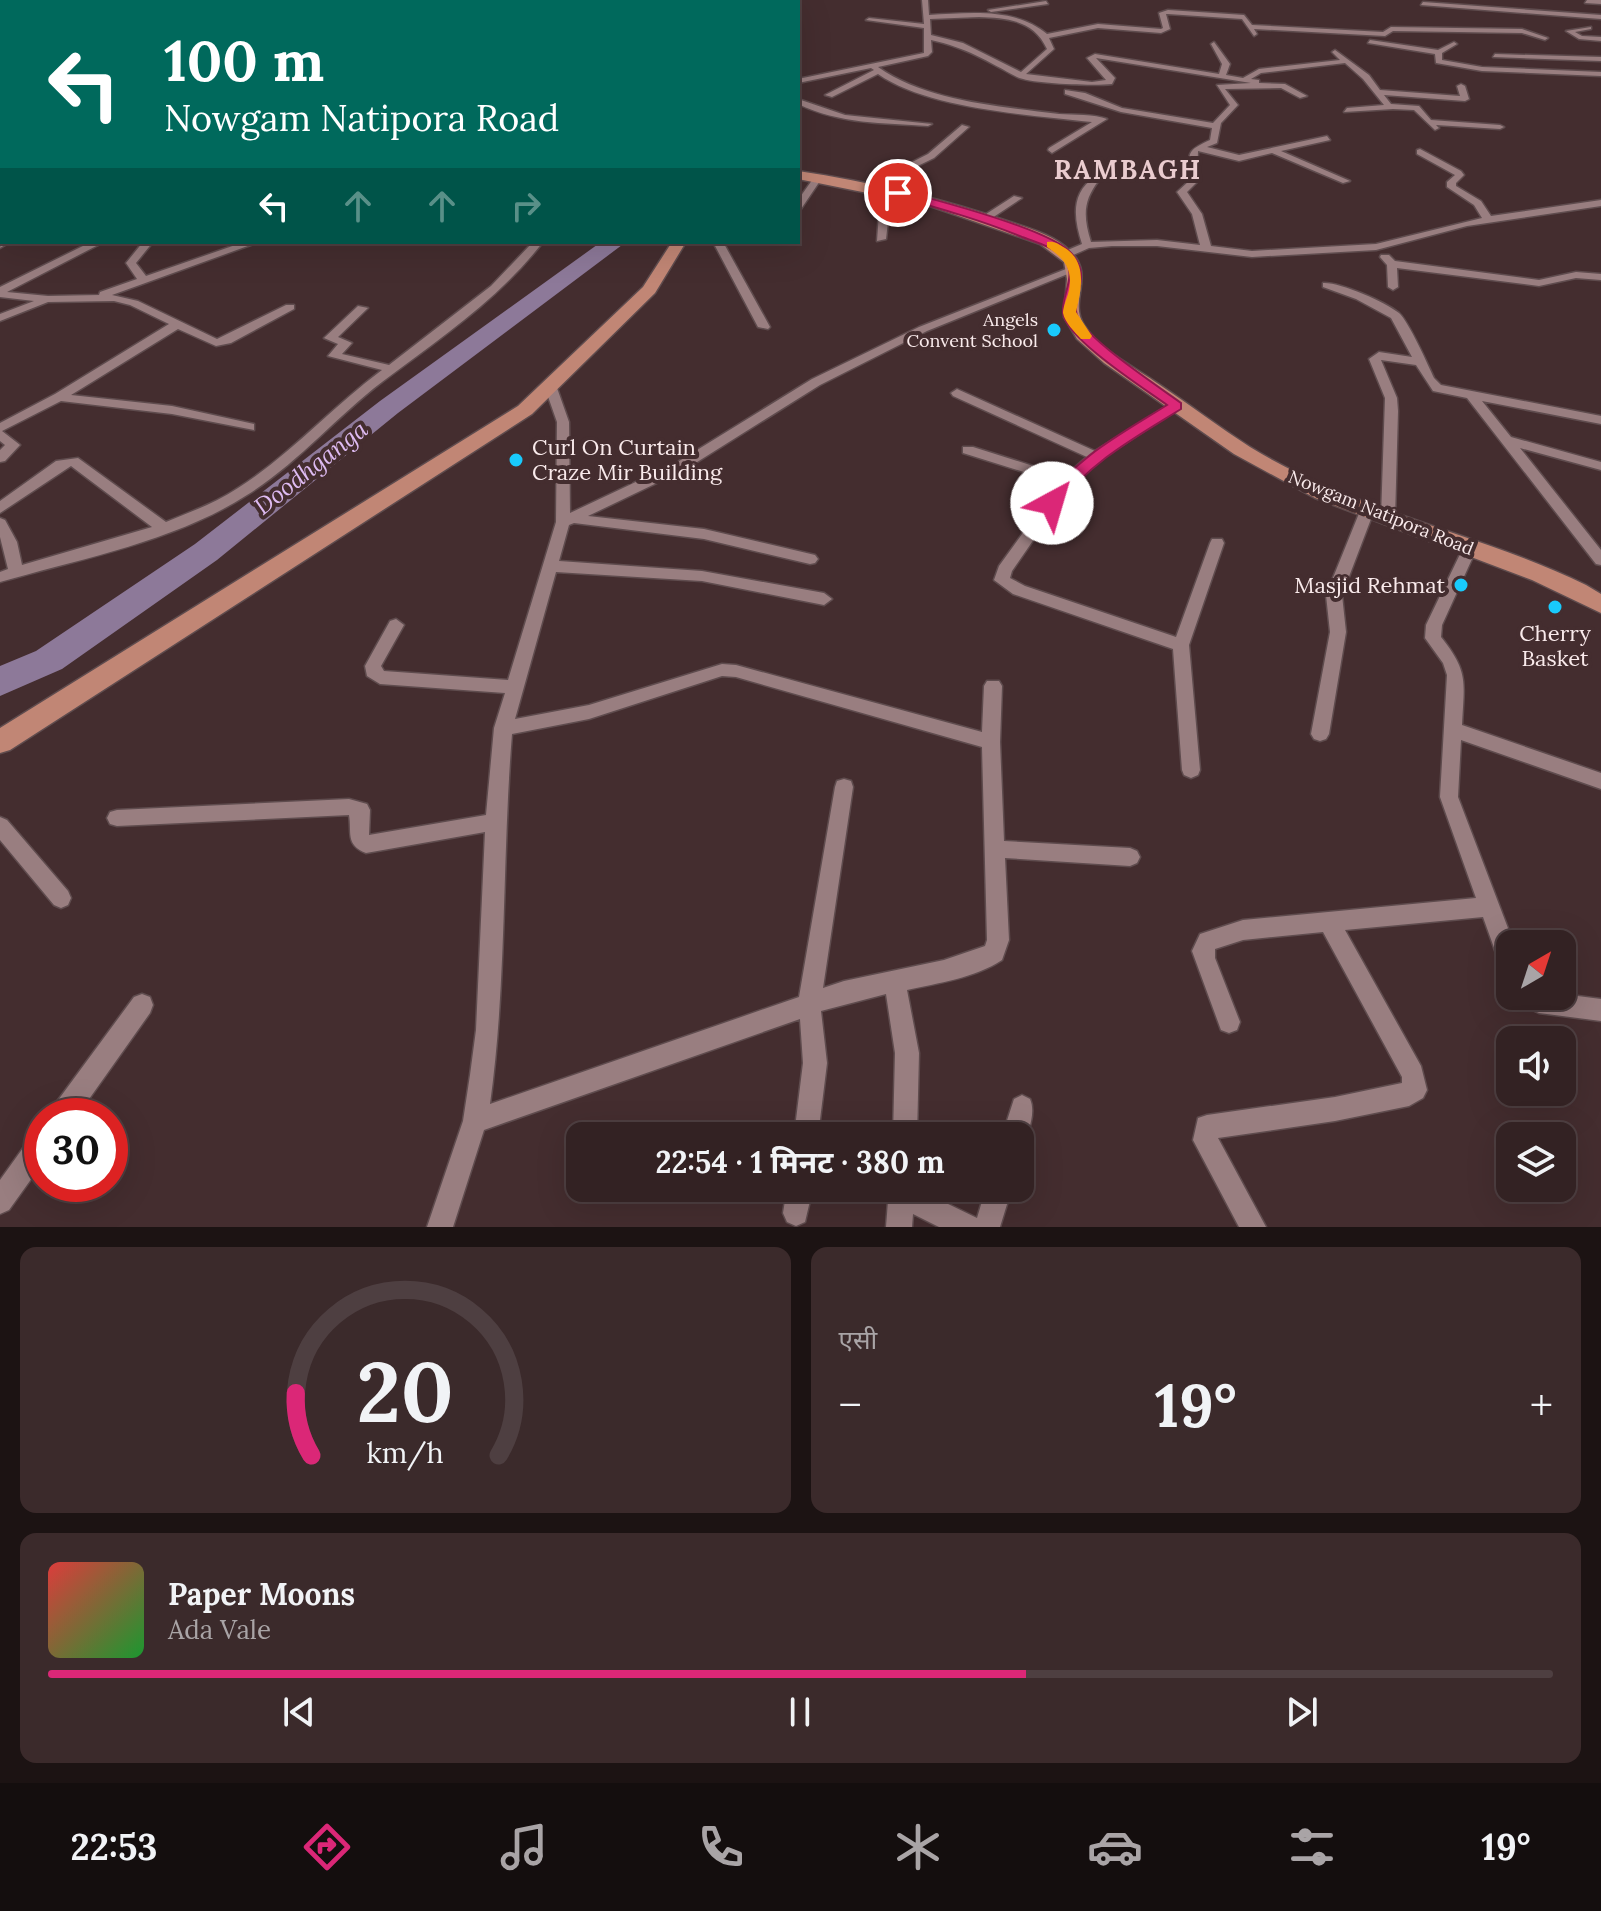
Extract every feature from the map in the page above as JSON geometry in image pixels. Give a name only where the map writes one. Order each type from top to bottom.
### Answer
[{"type":"main road","points":[[800,175],[898,193],[986,218],[1051,244],[1071,261]]},
{"type":"main road","points":[[0,742],[525,410],[649,290],[678,244]]},
{"type":"main road","name":"Nowgam Natipora Road","points":[[1071,261],[1077,283],[1069,312],[1075,324],[1108,357],[1229,444],[1298,482],[1367,511],[1560,582],[1599,600]]},
{"type":"street","points":[[800,81],[876,69],[926,55],[929,52],[929,37],[925,0]]},
{"type":"street","points":[[1495,0],[1512,11]]},
{"type":"street","points":[[1587,2],[1601,2]]},
{"type":"street","points":[[926,19],[1046,3]]},
{"type":"street","points":[[1423,4],[1601,17]]},
{"type":"street","points":[[869,20],[1003,17],[1031,23],[1048,36],[1072,33],[1091,26],[1165,30],[1162,13],[1168,12],[1244,17],[1253,31],[1385,34],[1391,29],[1522,31],[1545,38]]},
{"type":"street","points":[[1111,26],[1120,14]]},
{"type":"street","points":[[1441,19],[1447,31]]},
{"type":"street","points":[[1589,28],[1569,31],[1581,38],[1601,39]]},
{"type":"street","points":[[1020,74],[1049,53],[1048,36]]},
{"type":"street","points":[[929,37],[961,44],[1030,79],[1043,89],[1085,94],[1117,109],[1215,126]]},
{"type":"street","points":[[1341,39],[1439,52],[1454,44]]},
{"type":"street","points":[[1214,44],[1226,64],[1222,77]]},
{"type":"street","points":[[1335,52],[1348,61],[1390,106]]},
{"type":"street","points":[[1439,52],[1438,62],[1466,67],[1601,74]]},
{"type":"street","points":[[1030,79],[1109,82],[1111,78],[1104,69],[1090,58],[1095,56],[1246,79],[1255,81],[1255,85]]},
{"type":"street","points":[[1495,56],[1601,59]]},
{"type":"street","points":[[1246,79],[1259,71],[1348,61]]},
{"type":"street","points":[[829,95],[876,69]]},
{"type":"street","points":[[876,69],[936,95],[1099,121]]},
{"type":"street","points":[[1206,248],[1197,214],[1182,191],[1193,182],[1194,150],[1214,141],[1215,126],[1234,105],[1220,87],[1282,86],[1303,96]]},
{"type":"street","points":[[1378,92],[1465,99],[1461,86]]},
{"type":"street","points":[[800,102],[817,111],[845,118],[928,124]]},
{"type":"street","points":[[1347,110],[1386,109],[1390,106],[1416,108],[1433,125],[1500,127]]},
{"type":"street","points":[[1052,150],[1117,109]]},
{"type":"street","points":[[868,187],[924,162],[943,150],[965,127]]},
{"type":"street","points":[[1197,147],[1239,158],[1327,138]]},
{"type":"street","points":[[1276,152],[1346,181]]},
{"type":"street","points":[[1420,152],[1460,175],[1451,182],[1452,187],[1478,203],[1488,220]]},
{"type":"street","points":[[800,204],[818,178]]},
{"type":"street","points":[[1087,245],[1078,211],[1086,191],[1095,180]]},
{"type":"street","points":[[881,239],[884,213],[898,193]]},
{"type":"street","points":[[986,218],[1017,198]]},
{"type":"street","points":[[569,520],[681,466],[816,382],[1071,261],[1087,245],[1157,243],[1260,254],[1376,247],[1466,223],[1601,203]]},
{"type":"street","points":[[0,293],[95,244]]},
{"type":"street","points":[[144,281],[131,263],[146,244]]},
{"type":"street","points":[[99,296],[248,244]]},
{"type":"street","points":[[0,577],[164,528],[242,492],[392,369],[494,292],[518,269],[537,244]]},
{"type":"street","points":[[719,244],[764,327]]},
{"type":"street","points":[[1376,247],[1392,264],[1539,283],[1567,276],[1601,277]]},
{"type":"street","points":[[1392,264],[1393,287]]},
{"type":"street","points":[[1327,285],[1360,297],[1396,316],[1429,379],[1437,388],[1601,420]]},
{"type":"street","points":[[0,293],[48,299],[99,296],[134,303],[210,342],[220,343],[290,307]]},
{"type":"street","points":[[0,318],[48,299]]},
{"type":"street","points":[[362,308],[330,338],[346,343],[334,356],[392,369]]},
{"type":"street","points":[[0,428],[59,397],[176,325]]},
{"type":"street","points":[[1388,518],[1391,398],[1375,359],[1379,356],[1422,362]]},
{"type":"street","points":[[440,1227],[475,1121],[487,1030],[495,822],[503,728],[551,566],[569,520],[564,432],[551,388]]},
{"type":"street","points":[[957,393],[1096,456]]},
{"type":"street","points":[[59,397],[172,410],[249,427]]},
{"type":"street","points":[[1473,397],[1601,560]]},
{"type":"street","points":[[1176,406],[1096,456],[1067,481],[1004,570],[1003,583],[1090,616],[1181,645]]},
{"type":"street","points":[[0,435],[13,445],[0,458]]},
{"type":"street","points":[[1507,440],[1601,466]]},
{"type":"street","points":[[968,450],[1067,481]]},
{"type":"street","points":[[0,508],[61,464],[73,461],[164,528]]},
{"type":"street","points":[[1320,734],[1338,632],[1334,595],[1367,511]]},
{"type":"street","points":[[569,520],[704,534],[810,559]]},
{"type":"street","points":[[0,523],[10,542],[16,572]]},
{"type":"street","points":[[1191,770],[1181,645],[1217,543]]},
{"type":"street","points":[[1470,548],[1433,638],[1450,660],[1456,675],[1449,797],[1496,930]]},
{"type":"street","points":[[551,566],[715,577],[824,599]]},
{"type":"street","points":[[396,625],[373,666],[373,671],[380,677],[515,687]]},
{"type":"street","points":[[503,728],[589,712],[722,670],[736,671],[991,742]]},
{"type":"street","points":[[475,1121],[844,992],[944,971],[994,953],[998,940],[991,742],[993,686]]},
{"type":"street","points":[[1455,730],[1601,781]]},
{"type":"street","points":[[807,1122],[815,1042],[809,1004],[844,787]]},
{"type":"street","points":[[117,818],[349,807],[360,810],[359,839],[366,844],[495,822]]},
{"type":"street","points":[[0,826],[61,898]]},
{"type":"street","points":[[995,849],[1130,857]]},
{"type":"street","points":[[1229,1022],[1204,958],[1204,945],[1208,941],[1243,930],[1487,907]]},
{"type":"street","points":[[1253,1227],[1205,1140],[1207,1127],[1335,1109],[1409,1094],[1415,1090],[1413,1074],[1328,921]]},
{"type":"street","points":[[895,982],[907,1053],[905,1122]]},
{"type":"street","points":[[75,1098],[142,1005]]},
{"type":"street","points":[[1576,1007],[1601,1010]]},
{"type":"street","points":[[1018,1122],[1022,1107]]},
{"type":"street","points":[[0,1201],[24,1168]]},
{"type":"street","points":[[899,1227],[901,1202]]},
{"type":"street","points":[[921,1202],[968,1227]]},
{"type":"street","points":[[987,1227],[995,1202]]},
{"type":"waterway","name":"Doodhganga","points":[[0,682],[49,660],[206,552],[389,407],[612,244]]},
{"type":"slow traffic","points":[[1051,244],[1067,254],[1075,269],[1077,283],[1069,312],[1086,336]]},
{"type":"place","name":"Angels Convent School","points":[[1054,330]]},
{"type":"place","name":"Curl On Curtain Craze Mir Building","points":[[516,460]]},
{"type":"place","name":"Masjid Rehmat","points":[[1461,585]]},
{"type":"place","name":"Cherry Basket","points":[[1555,607]]},
{"type":"district","name":"RAMBAGH","points":[[1128,170]]},
{"type":"route","points":[[898,193],[986,218],[1022,231],[1067,254],[1075,269],[1077,283],[1069,312],[1075,324],[1108,357],[1176,406],[1096,456],[1067,481],[1052,503]]}]
